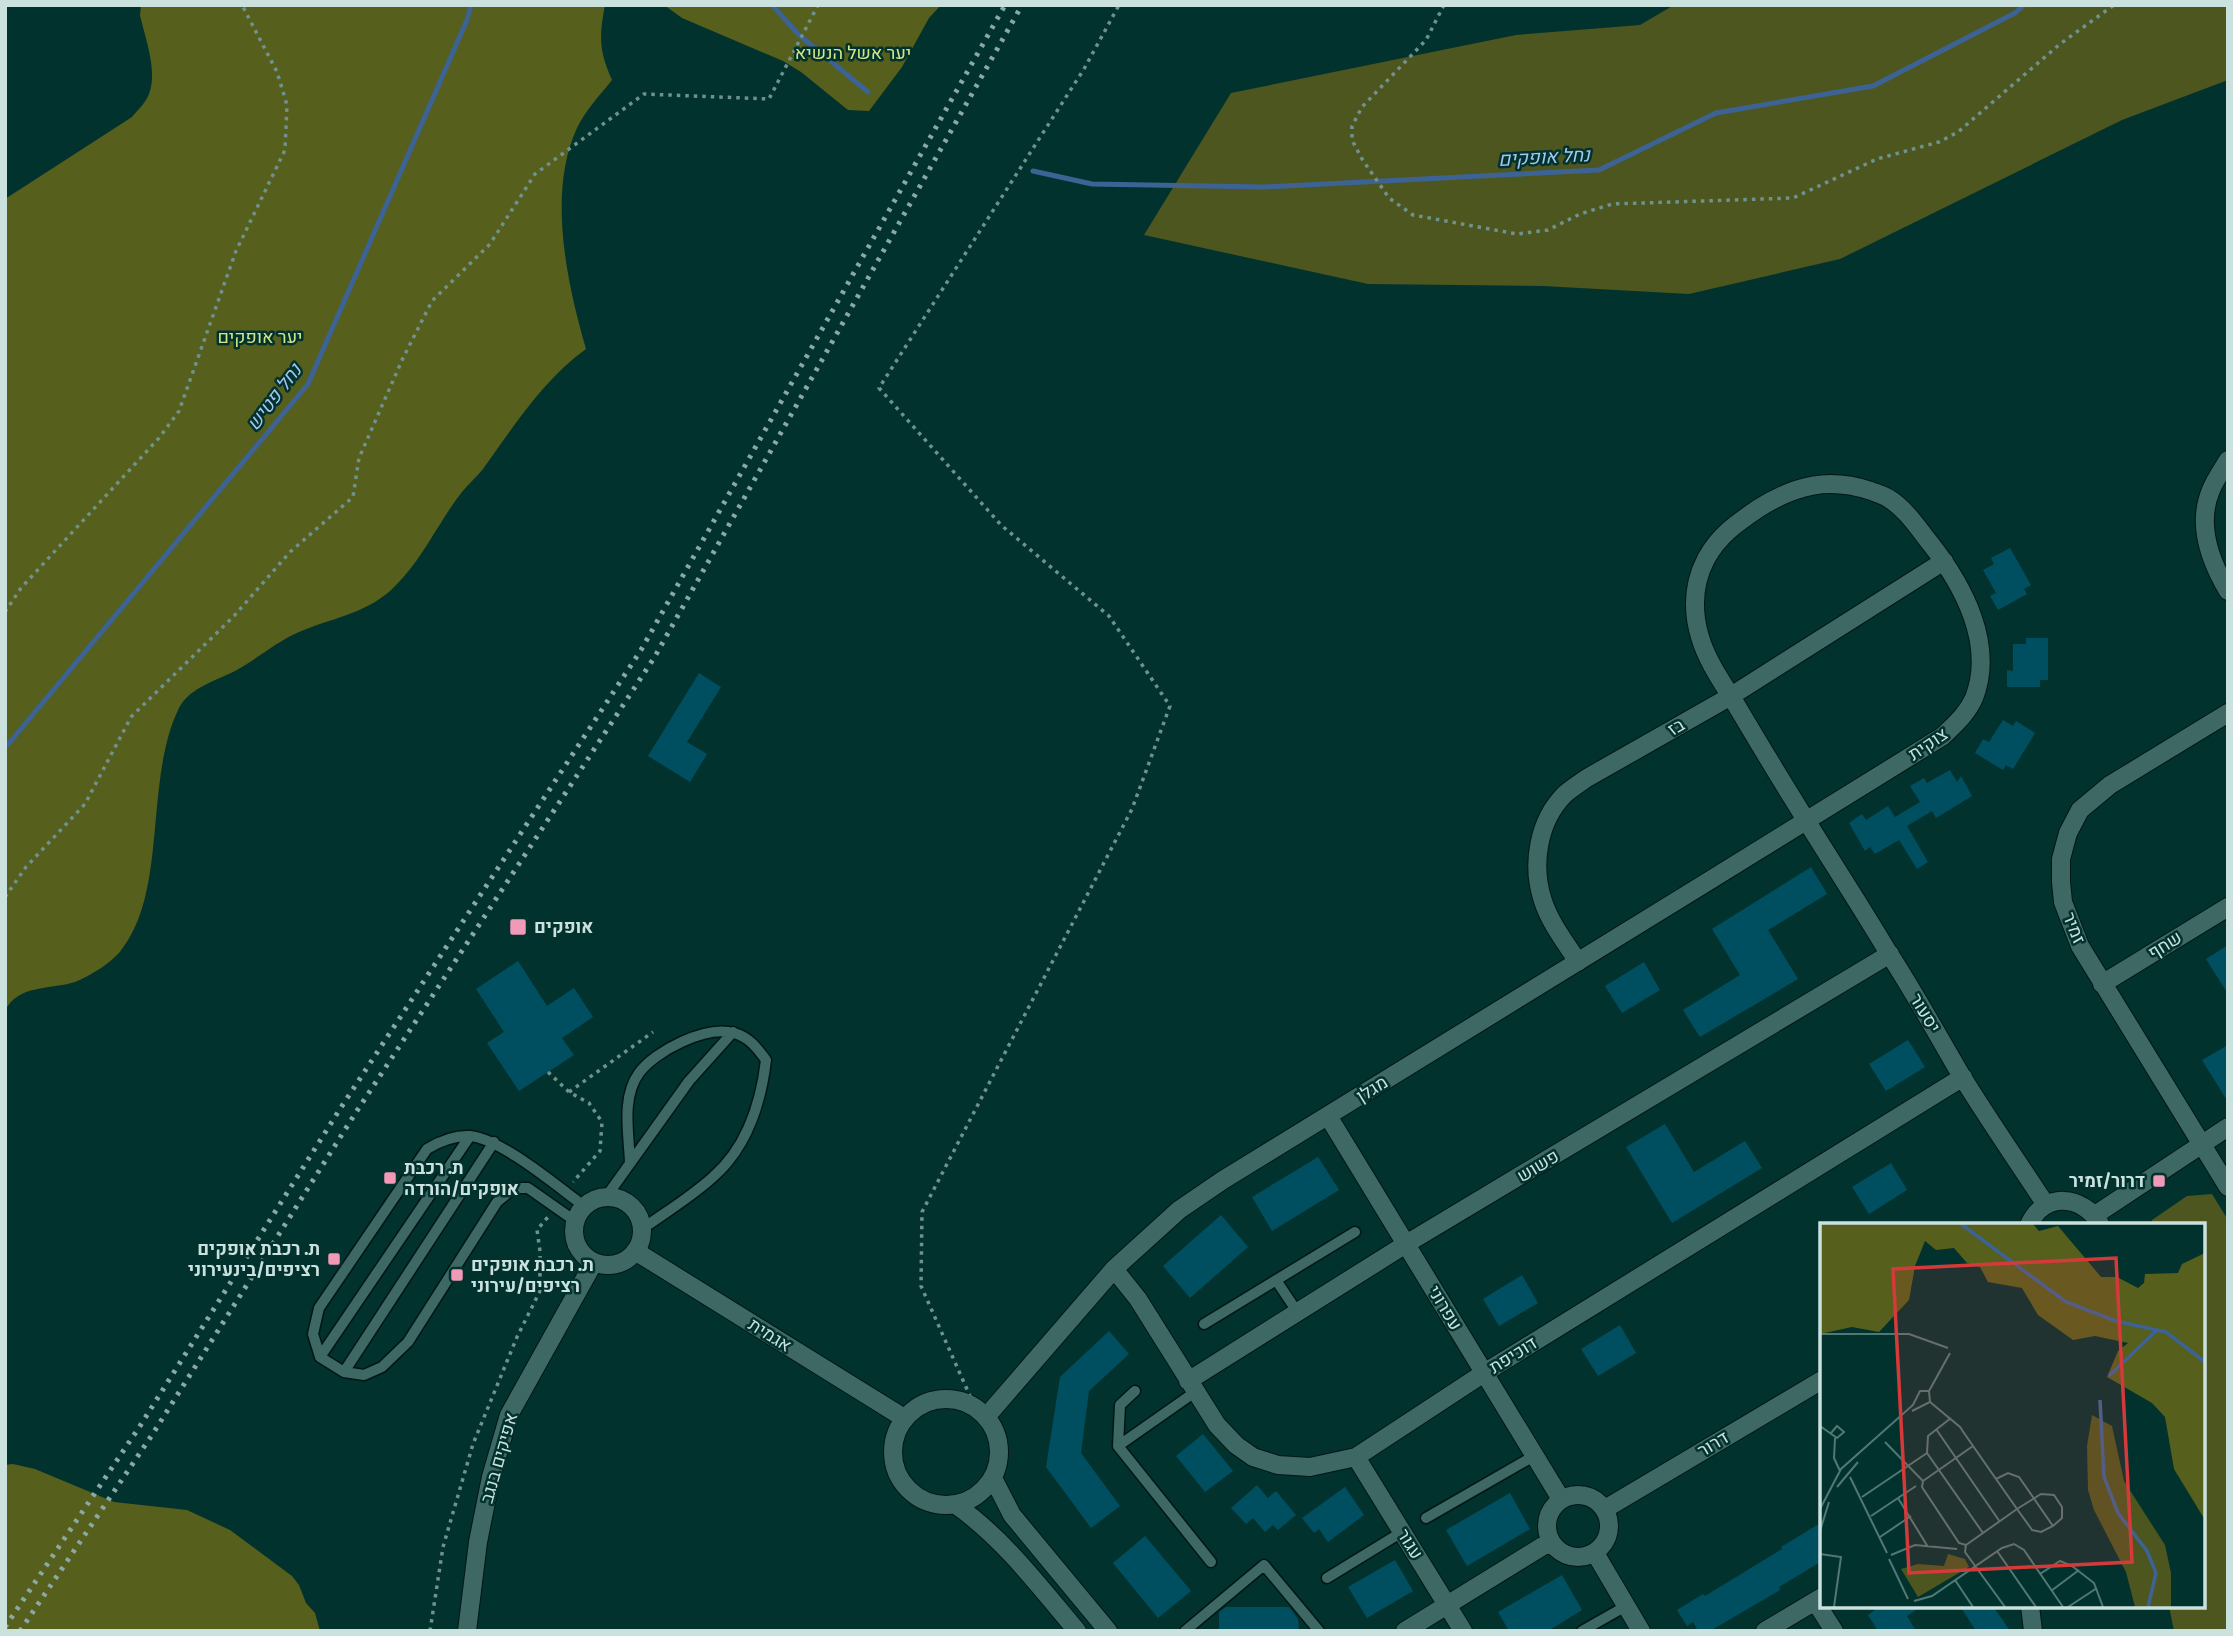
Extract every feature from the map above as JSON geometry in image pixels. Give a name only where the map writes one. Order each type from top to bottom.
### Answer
[{"type":"street","points":[[2228,460],[2210,492],[2204,526],[2210,559],[2228,591]]},
{"type":"street","name":"צוקית","points":[[1829,483],[1855,486],[1887,497],[1906,513],[1944,561],[1962,591],[1976,626],[1980,652],[1979,678],[1973,699],[1962,718],[1943,736],[1806,821],[1731,696],[1715,671],[1701,640],[1695,617],[1694,598],[1698,579],[1706,559],[1727,530],[1782,494],[1804,487],[1829,483]]},
{"type":"street","name":"בז","points":[[1578,962],[1543,902],[1537,875],[1538,849],[1552,811],[1566,793],[1587,778],[1731,696],[1944,561]]},
{"type":"street","name":"זמיר","points":[[2228,713],[2110,785],[2080,810],[2068,833],[2062,859],[2063,902],[2080,946],[2228,1187]]},
{"type":"street","name":"מגלן","points":[[981,1412],[1114,1269],[1179,1210],[1806,821]]},
{"type":"street","name":"יסעור","points":[[1806,821],[1963,1077],[2046,1205]]},
{"type":"street","name":"שחף","points":[[2102,984],[2228,906]]},
{"type":"street","name":"פשוש","points":[[1191,1386],[1298,1312],[1406,1244],[1890,954]]},
{"type":"street","name":"דוכיפת","points":[[1114,1269],[1138,1298],[1217,1425],[1236,1445],[1253,1457],[1278,1465],[1310,1467],[1356,1457],[1484,1373],[1963,1077]]},
{"type":"street","name":"עפרוני","points":[[1328,1116],[1561,1499]]},
{"type":"street","points":[[2030,1223],[2046,1205],[2063,1200],[2081,1204],[2098,1220],[2202,1143],[2228,1127]]},
{"type":"street","points":[[606,1197],[618,1198],[628,1203],[639,1217],[642,1229],[640,1241],[628,1259],[605,1265],[594,1262],[583,1254],[576,1244],[574,1233],[580,1213],[594,1199],[606,1197]]},
{"type":"street","name":"אגמית","points":[[635,1251],[904,1418]]},
{"type":"street","name":"אפיקים בנגב","points":[[467,1631],[478,1542],[491,1477],[509,1415],[594,1262]]},
{"type":"street","name":"דרור","points":[[1605,1509],[1820,1381]]},
{"type":"street","points":[[953,1399],[981,1412],[995,1430],[999,1446],[993,1478],[978,1496],[956,1505],[942,1506],[915,1496],[902,1484],[892,1451],[895,1434],[904,1418],[929,1401],[953,1399]]},
{"type":"street","name":"עגור","points":[[1356,1457],[1463,1631]]},
{"type":"street","points":[[993,1478],[1012,1515],[1108,1631]]},
{"type":"street","points":[[1580,1494],[1598,1501],[1605,1509],[1609,1524],[1606,1541],[1595,1553],[1586,1557],[1566,1555],[1551,1541],[1547,1533],[1549,1514],[1561,1499],[1580,1494]]},
{"type":"street","points":[[956,1505],[982,1523],[1077,1631]]},
{"type":"street","points":[[1405,1631],[1551,1541]]},
{"type":"street","points":[[1595,1553],[1641,1631]]},
{"type":"street","points":[[1765,1631],[1819,1599]]},
{"type":"street","points":[[1823,1608],[1834,1631]]},
{"type":"street","points":[[2030,1608],[2033,1631]]},
{"type":"lane","points":[[606,1197],[689,1081],[733,1032]]},
{"type":"lane","points":[[630,1163],[627,1103],[639,1074],[665,1050],[698,1034],[733,1032],[754,1043],[766,1060],[763,1090],[755,1115],[737,1147],[716,1175],[690,1197],[642,1229]]},
{"type":"lane","points":[[470,1136],[494,1142],[565,1192],[580,1213],[528,1188],[514,1188],[497,1202],[408,1342],[382,1367],[363,1374],[344,1372],[320,1357],[313,1334],[319,1308],[427,1149],[443,1139],[470,1136]]},
{"type":"lane","points":[[320,1357],[470,1136]]},
{"type":"lane","points":[[344,1372],[494,1142]]},
{"type":"lane","points":[[1203,1324],[1355,1232]]},
{"type":"lane","points":[[1276,1280],[1298,1312]]},
{"type":"lane","points":[[1118,1446],[1191,1386]]},
{"type":"lane","points":[[1135,1391],[1120,1405],[1118,1446],[1211,1562]]},
{"type":"lane","points":[[1426,1518],[1534,1456]]},
{"type":"lane","points":[[1327,1578],[1402,1532]]},
{"type":"lane","points":[[1185,1631],[1264,1565],[1319,1631]]},
{"type":"lane","points":[[1581,1631],[1626,1606]]},
{"type":"path","points":[[5,612],[21,588],[159,438],[178,411],[236,251],[285,150],[287,105],[277,72],[242,5]]},
{"type":"path","points":[[5,897],[26,867],[85,804],[131,717],[234,616],[290,552],[353,497],[359,458],[403,358],[432,301],[490,244],[535,174],[644,94],[769,99],[818,5]]},
{"type":"path","points":[[981,1412],[921,1286],[922,1212],[1132,809],[1170,706],[1109,616],[1001,525],[879,388],[1084,69],[1119,5]]},
{"type":"path","points":[[1444,5],[1426,40],[1362,107],[1352,126],[1352,140],[1389,198],[1413,215],[1517,234],[1548,230],[1580,214],[1612,204],[1793,198],[1877,159],[1939,142],[1958,132],[2060,44],[2114,5]]},
{"type":"path","points":[[569,1092],[653,1032]]},
{"type":"path","points":[[548,1072],[569,1092],[589,1103],[602,1122],[600,1150],[565,1192]]},
{"type":"green space","name":"יער אופקים","points":[[141,5],[605,5],[601,44],[612,80],[588,109],[577,128],[568,153],[563,181],[563,238],[572,296],[586,349],[570,361],[530,404],[483,469],[453,504],[420,556],[390,591],[358,611],[291,636],[235,671],[197,690],[184,701],[168,736],[145,896],[136,924],[122,949],[113,959],[87,976],[75,982],[26,992],[11,1002],[5,1011],[5,199],[132,117],[144,103],[149,94],[152,75],[150,54],[140,15]]},
{"type":"green space","name":"יער אשל הנשיא","points":[[664,5],[941,5],[929,18],[902,67],[869,111],[848,110],[783,61],[682,18]]},
{"type":"green space","points":[[1674,5],[2228,5],[2228,80],[2122,120],[1840,259],[1689,294],[1543,286],[1368,284],[1144,235],[1231,93],[1516,35],[1640,25]]},
{"type":"green space","points":[[2212,1194],[2228,1220],[2228,1631],[2174,1631],[2169,1608],[2205,1608],[2205,1223],[2151,1223],[2187,1196]]},
{"type":"green space","points":[[5,1465],[35,1469],[114,1502],[187,1510],[230,1530],[292,1576],[306,1603],[315,1613],[320,1631],[5,1631]]},
{"type":"building","points":[[2010,548],[2031,585],[2024,589],[2027,594],[1998,610],[1990,596],[1996,593],[1983,570],[1994,564],[1991,558]]},
{"type":"building","points":[[2026,638],[2048,638],[2048,680],[2040,680],[2040,687],[2007,687],[2007,670],[2013,671],[2013,644],[2026,644]]},
{"type":"building","points":[[699,673],[721,687],[687,742],[707,754],[690,782],[648,756]]},
{"type":"building","points":[[2003,720],[2013,726],[2016,721],[2035,733],[2013,769],[2006,765],[2003,770],[1975,753],[1983,739],[1989,742]]},
{"type":"building","points":[[1950,770],[1957,782],[1961,776],[1972,796],[1936,818],[1932,811],[1907,826],[1928,862],[1917,869],[1899,840],[1875,854],[1870,847],[1865,851],[1849,823],[1862,814],[1866,820],[1888,806],[1895,817],[1920,802],[1910,786],[1924,778],[1927,783]]},
{"type":"building","points":[[1811,867],[1827,894],[1768,930],[1798,979],[1700,1037],[1683,1010],[1740,975],[1712,929]]},
{"type":"building","points":[[2228,945],[2228,994],[2206,959]]},
{"type":"building","points":[[518,961],[547,1006],[574,988],[593,1017],[562,1038],[574,1055],[519,1091],[487,1043],[504,1032],[476,989]]},
{"type":"building","points":[[1644,962],[1660,990],[1622,1013],[1605,986]]},
{"type":"building","points":[[1908,1040],[1925,1067],[1886,1091],[1869,1064]]},
{"type":"building","points":[[2228,1045],[2228,1102],[2202,1060]]},
{"type":"building","points":[[1665,1124],[1694,1172],[1745,1141],[1762,1168],[1672,1223],[1626,1147]]},
{"type":"building","points":[[1318,1157],[1339,1190],[1272,1231],[1252,1197]]},
{"type":"building","points":[[1891,1163],[1907,1190],[1869,1214],[1852,1187]]},
{"type":"building","points":[[1221,1215],[1248,1247],[1190,1298],[1163,1266]]},
{"type":"building","points":[[1522,1275],[1538,1303],[1499,1326],[1483,1299]]},
{"type":"building","points":[[1620,1325],[1636,1353],[1598,1376],[1581,1349]]},
{"type":"building","points":[[1109,1331],[1129,1354],[1089,1391],[1081,1453],[1120,1506],[1091,1528],[1046,1467],[1060,1377]]},
{"type":"building","points":[[1203,1434],[1233,1471],[1205,1492],[1176,1456]]},
{"type":"building","points":[[1257,1485],[1268,1498],[1276,1491],[1296,1515],[1278,1530],[1273,1525],[1265,1532],[1253,1518],[1246,1524],[1231,1508]]},
{"type":"building","points":[[1345,1487],[1364,1515],[1328,1542],[1319,1529],[1314,1533],[1302,1518]]},
{"type":"building","points":[[1510,1493],[1530,1529],[1467,1566],[1446,1530]]},
{"type":"building","points":[[1820,1523],[1820,1562],[1779,1587],[1780,1590],[1710,1631],[1698,1631],[1693,1622],[1687,1626],[1677,1610],[1703,1594],[1705,1596],[1782,1549],[1781,1547]]},
{"type":"building","points":[[1145,1536],[1191,1591],[1158,1618],[1113,1563]]},
{"type":"building","points":[[1395,1560],[1413,1591],[1367,1618],[1348,1587]]},
{"type":"building","points":[[1562,1575],[1582,1610],[1548,1631],[1509,1631],[1498,1612]]},
{"type":"building","points":[[1226,1607],[1289,1607],[1298,1619],[1299,1631],[1219,1631],[1219,1612]]},
{"type":"building","points":[[1877,1608],[1919,1608],[1907,1616],[1916,1631],[1878,1631],[1868,1615]]},
{"type":"building","points":[[1961,1608],[1994,1608],[2010,1631],[1976,1631]]},
{"type":"waterway","name":"נחל פטיש","points":[[5,748],[308,384],[467,20],[471,5]]},
{"type":"waterway","name":"נחל אופקים","points":[[772,5],[799,35],[868,92]]},
{"type":"waterway","name":"נחל אופקים","points":[[1033,171],[1092,184],[1264,187],[1599,170],[1716,113],[1873,86],[2015,13],[2024,5]]},
{"type":"railway","points":[[5,1627],[140,1426],[340,1109],[641,650],[1005,5]]},
{"type":"railway","points":[[20,1631],[152,1435],[353,1117],[654,658],[1022,5]]},
{"type":"place","name":"אופקים","points":[[518,927]]},
{"type":"place","name":"ת. רכבת אופקים/הורדה","points":[[390,1178]]},
{"type":"place","name":"דרור/זמיר","points":[[2159,1181]]},
{"type":"place","name":"ת. רכבת אופקים רציפים/בינעירוני","points":[[334,1259]]},
{"type":"place","name":"ת. רכבת אופקים רציפים/עירוני","points":[[457,1275]]}]
